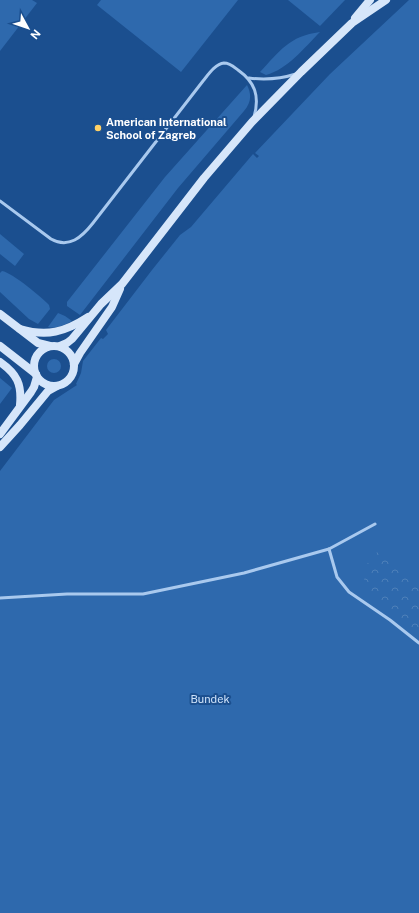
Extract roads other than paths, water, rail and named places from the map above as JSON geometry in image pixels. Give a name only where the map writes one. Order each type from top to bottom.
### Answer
[{"type":"street","points":[[0,314],[38,343],[50,346],[67,344],[122,284],[204,178],[252,122],[300,72],[352,23],[370,0]]},
{"type":"street","points":[[352,23],[386,0]]},
{"type":"street","points":[[74,364],[112,307],[122,284]]},
{"type":"street","points":[[20,329],[38,333],[62,331],[95,312]]},
{"type":"street","points":[[0,346],[36,375],[40,380],[48,385],[57,386]]},
{"type":"street","points":[[0,434],[34,387],[36,375],[34,362],[36,357],[44,348],[50,346]]},
{"type":"street","points":[[0,447],[30,414],[48,391],[62,384],[74,371],[72,356],[60,346]]},
{"type":"street","points":[[0,362],[9,369],[19,382],[21,396],[20,406]]},
{"type":"lane","points":[[0,201],[51,240],[58,243],[71,242],[78,238],[93,223],[211,71],[224,63],[231,64],[249,78],[257,99],[252,122]]},
{"type":"lane","points":[[249,78],[262,80],[274,79],[287,77],[300,72]]},
{"type":"lane","points":[[0,598],[67,594],[143,594],[244,573],[329,549],[375,524]]},
{"type":"lane","points":[[329,549],[337,577],[349,592],[390,620],[419,643]]},
{"type":"place","name":"American International School of Zagreb","points":[[98,128]]},
{"type":"park label","name":"Bundek","points":[[210,699]]}]
